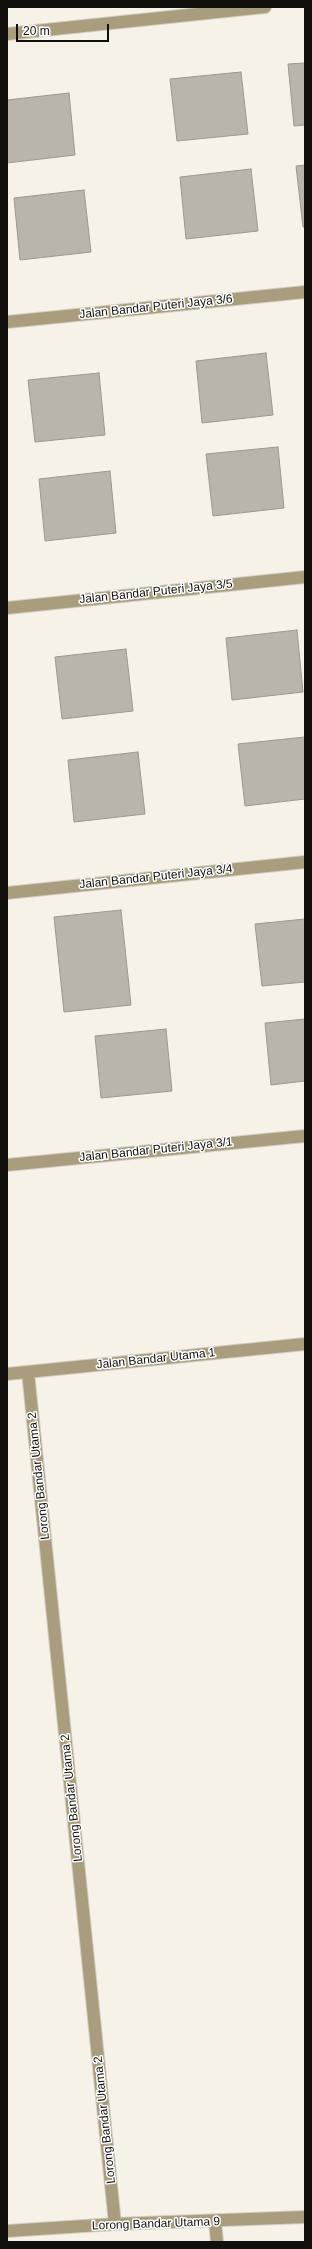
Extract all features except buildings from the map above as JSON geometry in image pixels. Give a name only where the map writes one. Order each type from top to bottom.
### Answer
[{"type":"street","points":[[7,34],[265,7]]},
{"type":"street","name":"Jalan Bandar Puteri Jaya 3/6","points":[[7,322],[305,292]]},
{"type":"street","name":"Jalan Bandar Puteri Jaya 3/5","points":[[7,608],[305,576]]},
{"type":"street","name":"Jalan Bandar Puteri Jaya 3/4","points":[[7,893],[305,862]]},
{"type":"street","name":"Jalan Bandar Puteri Jaya 3/1","points":[[7,1165],[305,1136]]},
{"type":"street","name":"Jalan Bandar Utama 1","points":[[7,1374],[305,1344]]},
{"type":"street","name":"Lorong Bandar Utama 2","points":[[28,1372],[115,2224]]},
{"type":"street","name":"Lorong Bandar Utama 9","points":[[7,2232],[115,2224],[215,2222],[305,2216]]},
{"type":"street","points":[[215,2222],[217,2242]]}]
